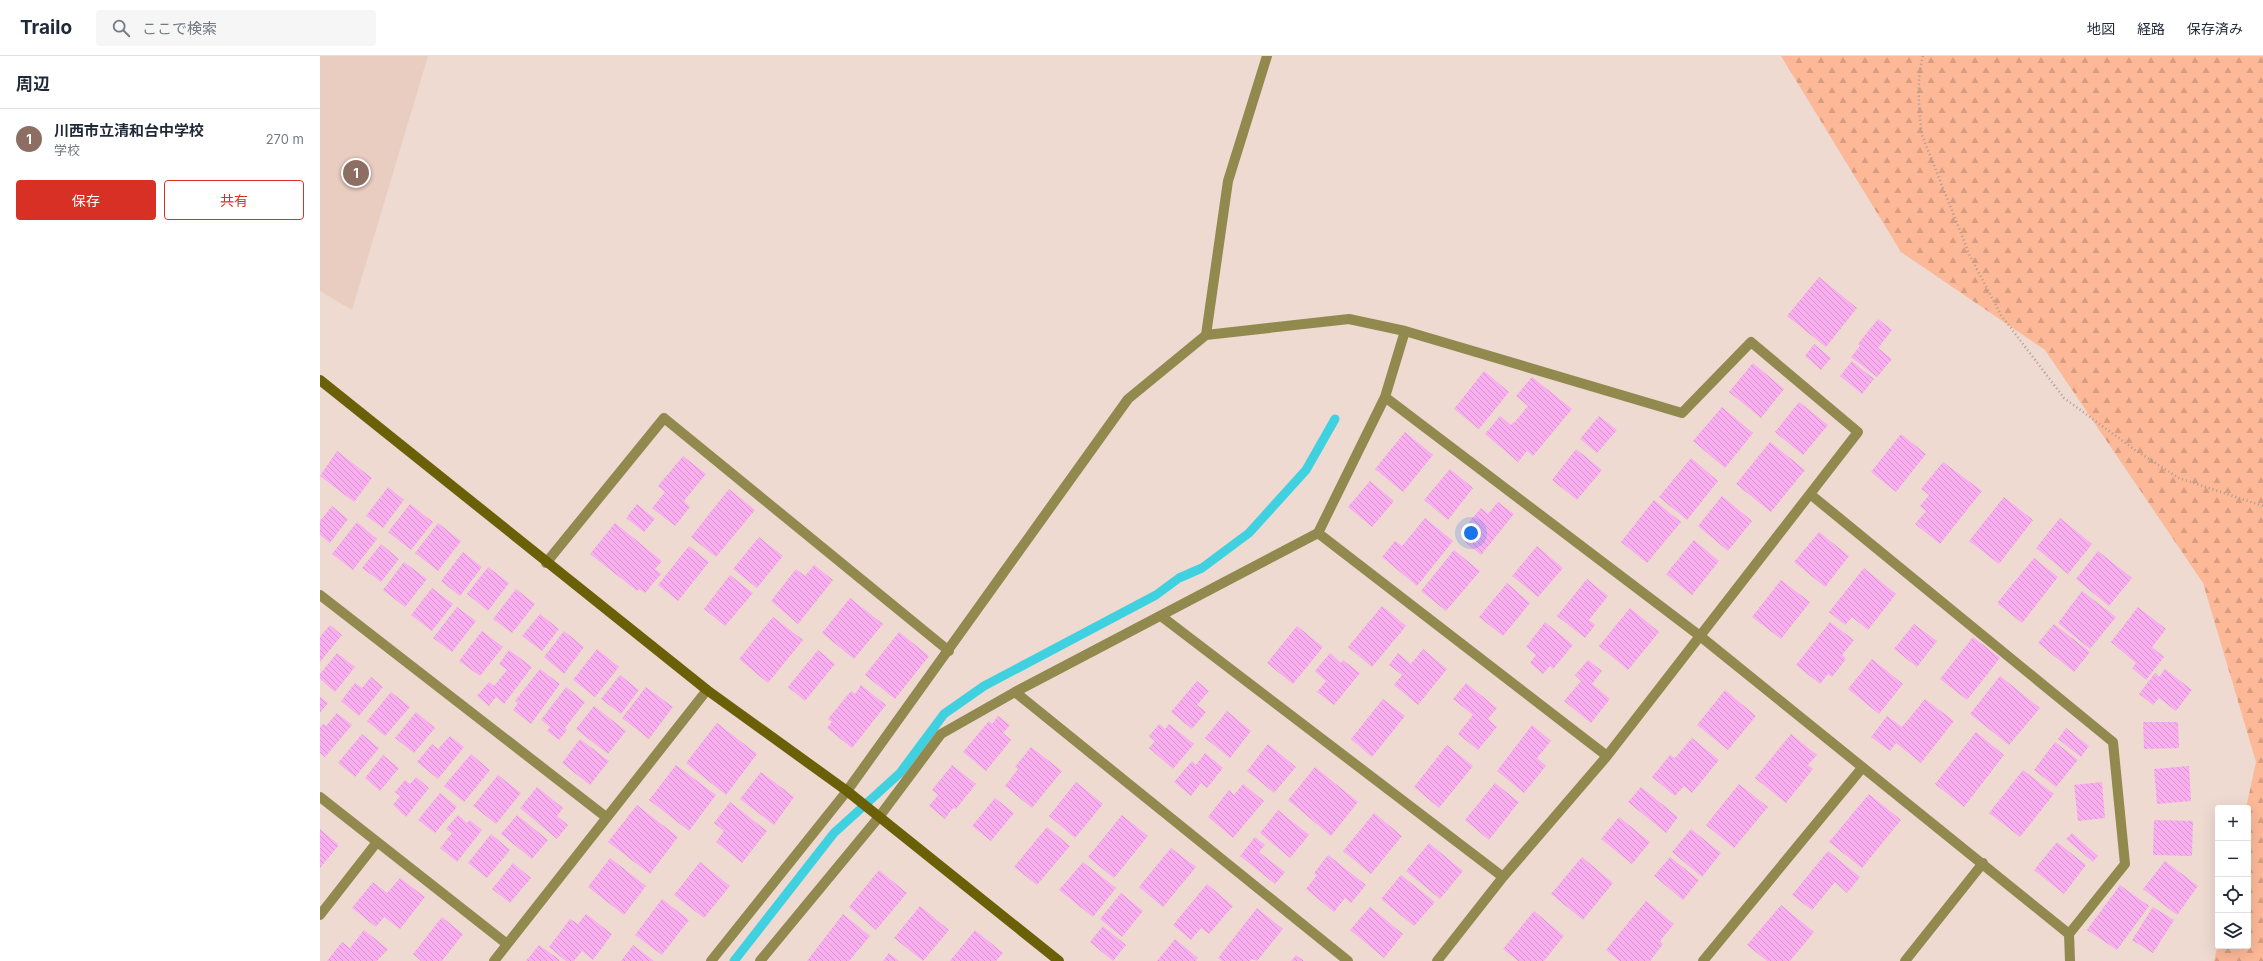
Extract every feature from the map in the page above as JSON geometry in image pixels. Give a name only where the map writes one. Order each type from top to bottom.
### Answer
[{"type":"street","points":[[1206,335],[1228,181],[1267,56]]},
{"type":"street","points":[[711,961],[847,791],[1128,400],[1206,335],[1349,319],[1405,332],[1682,413],[1751,342],[1858,432],[1607,756],[1503,877],[1437,961]]},
{"type":"street","points":[[763,960],[879,817],[941,734],[1015,692],[1318,533],[1385,397],[1405,332]]},
{"type":"street","points":[[320,380],[546,563],[707,690],[847,791],[1059,961]]},
{"type":"street","points":[[1385,397],[1700,636],[2069,934]]},
{"type":"street","points":[[546,563],[664,418],[949,650]]},
{"type":"street","points":[[1810,494],[2113,742],[2124,864],[2069,934],[2070,961]]},
{"type":"street","points":[[1318,533],[1607,756]]},
{"type":"street","points":[[320,595],[606,817]]},
{"type":"street","points":[[1161,616],[1503,877]]},
{"type":"street","points":[[494,961],[707,690]]},
{"type":"street","points":[[1015,692],[1348,961]]},
{"type":"street","points":[[1703,961],[1862,768]]},
{"type":"street","points":[[320,796],[507,944]]},
{"type":"street","points":[[320,915],[377,842]]},
{"type":"street","points":[[1905,961],[1982,864]]},
{"type":"path","points":[[1923,56],[1920,67],[1920,116],[1922,136],[1968,249],[2001,315],[2064,398],[2129,446],[2179,478],[2263,506]]},
{"type":"shaded area","points":[[320,56],[428,56],[352,310],[320,291]]},
{"type":"green space","points":[[1781,56],[2263,56],[2263,961],[2214,961],[2217,949],[2251,949],[2251,805],[2247,805],[2256,762],[2203,583],[2045,350],[1901,252]]},
{"type":"building","points":[[1819,277],[1857,308],[1826,347],[1787,316]]},
{"type":"building","points":[[1878,319],[1892,330],[1878,348],[1892,359],[1877,377],[1851,357],[1860,346],[1858,344]]},
{"type":"building","points":[[1814,344],[1831,358],[1821,370],[1805,356]]},
{"type":"building","points":[[1852,361],[1874,379],[1862,394],[1840,376]]},
{"type":"building","points":[[1753,363],[1784,389],[1761,418],[1729,392]]},
{"type":"building","points":[[1484,371],[1509,392],[1479,429],[1454,409]]},
{"type":"building","points":[[1532,377],[1572,409],[1533,456],[1527,451],[1518,462],[1485,434],[1500,416],[1511,425],[1513,422],[1514,423],[1528,406],[1516,396]]},
{"type":"building","points":[[1799,402],[1828,425],[1803,455],[1775,432]]},
{"type":"building","points":[[1722,407],[1753,433],[1725,468],[1693,441]]},
{"type":"building","points":[[1599,416],[1617,430],[1597,453],[1580,439]]},
{"type":"building","points":[[1405,432],[1433,455],[1403,492],[1375,469]]},
{"type":"building","points":[[1901,434],[1926,454],[1896,492],[1871,472]]},
{"type":"building","points":[[1770,442],[1805,470],[1771,512],[1736,484]]},
{"type":"building","points":[[1576,449],[1602,470],[1577,500],[1552,480]]},
{"type":"building","points":[[337,451],[372,478],[354,502],[320,476]]},
{"type":"building","points":[[683,456],[706,474],[684,501],[690,507],[675,526],[652,508],[665,492],[658,486]]},
{"type":"building","points":[[1691,458],[1718,481],[1687,520],[1659,497]]},
{"type":"building","points":[[1943,462],[1982,491],[1940,544],[1915,524],[1926,511],[1920,506],[1929,495],[1921,489]]},
{"type":"building","points":[[1450,469],[1473,488],[1448,520],[1424,500]]},
{"type":"building","points":[[1370,481],[1394,501],[1372,527],[1348,507]]},
{"type":"building","points":[[388,487],[404,500],[383,528],[366,516]]},
{"type":"building","points":[[729,489],[755,510],[716,557],[691,537]]},
{"type":"building","points":[[1722,496],[1752,521],[1728,551],[1698,526]]},
{"type":"building","points":[[2004,497],[2033,520],[1999,564],[1969,541]]},
{"type":"building","points":[[1654,500],[1681,522],[1647,563],[1621,542]]},
{"type":"building","points":[[1498,502],[1514,514],[1481,555],[1465,542],[1472,533],[1465,527],[1481,508],[1488,514]]},
{"type":"building","points":[[410,504],[433,522],[411,550],[388,532]]},
{"type":"building","points":[[637,504],[655,519],[644,532],[626,518]]},
{"type":"building","points":[[332,506],[348,519],[330,543],[320,535],[320,521]]},
{"type":"building","points":[[1425,518],[1453,541],[1417,586],[1382,557],[1395,541],[1402,546]]},
{"type":"building","points":[[2060,518],[2092,544],[2068,574],[2036,548]]},
{"type":"building","points":[[357,522],[377,539],[353,570],[332,554]]},
{"type":"building","points":[[438,523],[461,541],[438,571],[415,553]]},
{"type":"building","points":[[615,523],[662,561],[655,569],[661,574],[645,593],[639,589],[637,591],[590,554]]},
{"type":"building","points":[[1819,532],[1849,556],[1825,587],[1794,562]]},
{"type":"building","points":[[759,537],[783,556],[757,588],[733,569]]},
{"type":"building","points":[[1694,540],[1719,561],[1692,595],[1666,574]]},
{"type":"building","points":[[381,544],[399,559],[381,582],[362,568]]},
{"type":"building","points":[[689,546],[709,562],[678,601],[658,585]]},
{"type":"building","points":[[1537,546],[1563,568],[1538,597],[1512,576]]},
{"type":"building","points":[[1454,550],[1480,571],[1446,611],[1421,591]]},
{"type":"building","points":[[2098,551],[2132,578],[2109,606],[2076,579]]},
{"type":"building","points":[[463,552],[482,567],[460,596],[441,581]]},
{"type":"building","points":[[2034,558],[2058,577],[2022,623],[1997,603]]},
{"type":"building","points":[[404,562],[427,579],[405,607],[383,590]]},
{"type":"building","points":[[814,565],[833,580],[798,624],[771,601],[796,569],[805,576]]},
{"type":"building","points":[[488,567],[509,583],[488,611],[467,594]]},
{"type":"building","points":[[1864,568],[1896,594],[1868,630],[1852,617],[1845,625],[1829,612]]},
{"type":"building","points":[[730,575],[753,593],[725,626],[704,609]]},
{"type":"building","points":[[1587,579],[1608,596],[1589,620],[1595,625],[1585,638],[1557,616]]},
{"type":"building","points":[[1781,580],[1810,602],[1781,639],[1752,617]]},
{"type":"building","points":[[1507,583],[1530,603],[1503,636],[1479,617]]},
{"type":"building","points":[[432,588],[453,604],[432,631],[411,615]]},
{"type":"building","points":[[516,589],[535,604],[512,633],[493,619]]},
{"type":"building","points":[[2082,591],[2116,617],[2090,649],[2058,623]]},
{"type":"building","points":[[850,598],[883,624],[854,659],[822,633]]},
{"type":"building","points":[[1382,606],[1406,626],[1372,667],[1348,647]]},
{"type":"building","points":[[457,607],[476,621],[452,652],[433,638]]},
{"type":"building","points":[[2138,607],[2166,629],[2152,647],[2164,657],[2146,680],[2132,668],[2136,663],[2111,642]]},
{"type":"building","points":[[1630,608],[1659,632],[1628,670],[1599,646]]},
{"type":"building","points":[[540,614],[559,629],[542,651],[522,636]]},
{"type":"building","points":[[773,617],[803,640],[768,683],[739,659]]},
{"type":"building","points":[[1545,622],[1573,645],[1553,669],[1550,666],[1543,674],[1530,663],[1536,655],[1526,647]]},
{"type":"building","points":[[1830,622],[1854,640],[1842,655],[1846,659],[1832,677],[1828,674],[1820,684],[1796,665]]},
{"type":"building","points":[[1914,624],[1937,641],[1917,667],[1894,649]]},
{"type":"building","points":[[2054,624],[2090,652],[2074,672],[2038,643]]},
{"type":"building","points":[[330,625],[342,635],[320,662],[320,637]]},
{"type":"building","points":[[1297,626],[1323,647],[1293,684],[1267,663]]},
{"type":"building","points":[[482,631],[503,647],[480,676],[459,661]]},
{"type":"building","points":[[564,631],[584,647],[564,674],[544,657]]},
{"type":"building","points":[[899,632],[929,656],[895,699],[865,675]]},
{"type":"building","points":[[1973,637],[2000,658],[1967,700],[1940,679]]},
{"type":"building","points":[[597,649],[619,667],[595,697],[573,680]]},
{"type":"building","points":[[1423,649],[1447,669],[1418,705],[1394,685],[1402,675],[1389,665],[1398,653],[1411,664]]},
{"type":"building","points":[[509,650],[532,667],[504,704],[496,697],[489,706],[477,696],[489,682],[494,686],[507,670],[499,664]]},
{"type":"building","points":[[818,650],[835,664],[805,701],[788,687]]},
{"type":"building","points":[[337,653],[355,667],[335,692],[320,679],[320,674]]},
{"type":"building","points":[[1330,653],[1341,663],[1343,660],[1360,673],[1334,705],[1317,692],[1326,681],[1315,671]]},
{"type":"building","points":[[1872,659],[1903,684],[1879,714],[1848,689]]},
{"type":"building","points":[[1588,660],[1602,671],[1592,684],[1610,699],[1591,723],[1564,701],[1581,681],[1575,675]]},
{"type":"building","points":[[540,669],[560,684],[531,724],[513,710],[518,703],[515,701]]},
{"type":"building","points":[[2165,669],[2192,690],[2176,711],[2159,698],[2153,705],[2139,694],[2155,673],[2159,677]]},
{"type":"building","points":[[620,675],[639,690],[621,714],[601,699]]},
{"type":"building","points":[[2000,676],[2040,708],[2009,745],[1970,714]]},
{"type":"building","points":[[371,677],[383,687],[359,716],[341,701],[355,683],[362,688]]},
{"type":"building","points":[[1197,681],[1209,691],[1197,705],[1206,712],[1192,729],[1171,712]]},
{"type":"building","points":[[1466,683],[1497,708],[1488,719],[1497,727],[1478,750],[1458,734],[1473,715],[1453,699]]},
{"type":"building","points":[[861,685],[886,705],[852,748],[827,728],[832,722],[828,719],[851,691],[855,694]]},
{"type":"building","points":[[566,687],[585,702],[565,728],[567,730],[559,740],[547,731],[550,727],[541,720]]},
{"type":"building","points":[[646,687],[673,707],[649,739],[622,718]]},
{"type":"building","points":[[1725,690],[1756,716],[1728,750],[1697,725]]},
{"type":"building","points":[[391,692],[410,707],[385,736],[367,721]]},
{"type":"building","points":[[320,697],[328,703],[320,713]]},
{"type":"building","points":[[1383,699],[1405,716],[1372,757],[1351,739]]},
{"type":"building","points":[[1925,699],[1954,721],[1921,763],[1896,743],[1890,751],[1871,737],[1887,716],[1902,727]]},
{"type":"building","points":[[594,706],[626,731],[608,754],[576,729]]},
{"type":"building","points":[[1227,711],[1251,731],[1230,758],[1205,738]]},
{"type":"building","points":[[416,712],[435,728],[414,753],[395,738]]},
{"type":"building","points":[[337,713],[352,725],[325,757],[320,753],[320,727],[323,724],[326,726]]},
{"type":"building","points":[[998,716],[1010,725],[1003,733],[1011,740],[986,771],[963,752],[989,721],[992,724]]},
{"type":"building","points":[[2143,722],[2178,722],[2179,748],[2144,749]]},
{"type":"building","points":[[717,723],[757,754],[726,795],[686,763]]},
{"type":"building","points":[[1159,724],[1165,729],[1169,724],[1194,744],[1173,769],[1149,748],[1155,741],[1149,736]]},
{"type":"building","points":[[1532,725],[1551,741],[1537,758],[1546,766],[1524,793],[1497,771]]},
{"type":"building","points":[[2066,728],[2089,746],[2081,757],[2058,739]]},
{"type":"building","points":[[1976,732],[2004,755],[1964,807],[1935,784]]},
{"type":"building","points":[[362,734],[379,748],[355,777],[338,763]]},
{"type":"building","points":[[1791,734],[1817,755],[1808,765],[1813,769],[1786,803],[1755,778]]},
{"type":"building","points":[[450,736],[464,747],[438,779],[417,762],[432,744],[438,749]]},
{"type":"building","points":[[1692,738],[1719,760],[1692,793],[1684,786],[1675,796],[1652,777],[1670,755],[1675,758]]},
{"type":"building","points":[[580,739],[609,761],[590,785],[562,763]]},
{"type":"building","points":[[2055,742],[2078,760],[2056,787],[2034,770]]},
{"type":"building","points":[[1268,744],[1296,767],[1274,793],[1247,771]]},
{"type":"building","points":[[1447,745],[1473,766],[1439,808],[1414,787]]},
{"type":"building","points":[[1031,747],[1062,771],[1032,808],[1005,786],[1018,769],[1015,767]]},
{"type":"building","points":[[1205,753],[1223,768],[1207,788],[1201,783],[1191,796],[1174,782],[1192,761],[1196,765]]},
{"type":"building","points":[[471,754],[490,770],[464,802],[444,786]]},
{"type":"building","points":[[383,755],[399,768],[380,791],[365,778]]},
{"type":"building","points":[[676,765],[716,795],[689,831],[649,800]]},
{"type":"building","points":[[952,765],[976,784],[956,809],[953,808],[945,819],[929,806],[938,795],[932,790]]},
{"type":"building","points":[[2189,766],[2191,801],[2157,804],[2154,769]]},
{"type":"building","points":[[1315,767],[1358,802],[1331,836],[1288,800]]},
{"type":"building","points":[[2023,770],[2054,794],[2020,837],[1989,813]]},
{"type":"building","points":[[761,772],[794,797],[774,825],[740,799]]},
{"type":"building","points":[[498,775],[521,793],[496,824],[473,806]]},
{"type":"building","points":[[416,777],[429,788],[406,817],[393,805],[400,796],[395,792],[405,780],[410,784]]},
{"type":"building","points":[[1076,782],[1103,804],[1075,838],[1049,816]]},
{"type":"building","points":[[2102,782],[2105,818],[2078,821],[2074,785]]},
{"type":"building","points":[[1495,783],[1519,802],[1489,840],[1465,820]]},
{"type":"building","points":[[1243,784],[1264,801],[1233,838],[1208,817],[1229,790],[1234,795]]},
{"type":"building","points":[[1739,784],[1768,807],[1734,848],[1706,825]]},
{"type":"building","points":[[537,787],[563,808],[557,816],[568,825],[557,839],[520,808]]},
{"type":"building","points":[[1641,787],[1678,817],[1666,833],[1628,802]]},
{"type":"building","points":[[440,793],[457,807],[435,833],[418,820]]},
{"type":"building","points":[[1869,794],[1901,820],[1862,868],[1829,842]]},
{"type":"building","points":[[995,798],[1014,813],[991,841],[972,826]]},
{"type":"building","points":[[730,802],[767,831],[742,863],[716,842],[724,831],[714,823]]},
{"type":"building","points":[[637,805],[678,837],[650,874],[608,842]]},
{"type":"building","points":[[1278,810],[1309,835],[1290,858],[1260,833]]},
{"type":"building","points":[[1374,813],[1402,836],[1371,874],[1343,851]]},
{"type":"building","points":[[458,815],[467,823],[470,820],[482,830],[457,862],[440,848],[452,833],[446,829]]},
{"type":"building","points":[[517,815],[548,840],[532,859],[501,834]]},
{"type":"building","points":[[1122,815],[1148,836],[1114,878],[1088,857]]},
{"type":"building","points":[[1619,817],[1650,842],[1632,864],[1601,839]]},
{"type":"building","points":[[2154,820],[2193,821],[2192,856],[2153,855]]},
{"type":"building","points":[[1047,827],[1070,846],[1037,885],[1014,867]]},
{"type":"building","points":[[320,829],[339,845],[320,868]]},
{"type":"building","points":[[1691,829],[1721,853],[1702,877],[1672,852]]},
{"type":"building","points":[[2072,833],[2098,856],[2093,862],[2066,839]]},
{"type":"building","points":[[491,834],[510,850],[487,878],[468,863]]},
{"type":"building","points":[[1255,837],[1265,845],[1259,852],[1285,872],[1275,884],[1240,856]]},
{"type":"building","points":[[2057,842],[2086,865],[2064,894],[2034,870]]},
{"type":"building","points":[[1429,843],[1463,871],[1440,899],[1406,871]]},
{"type":"building","points":[[1171,848],[1196,867],[1163,907],[1139,887]]},
{"type":"building","points":[[1828,851],[1860,877],[1847,893],[1835,882],[1812,910],[1792,895]]},
{"type":"building","points":[[1328,855],[1366,885],[1351,903],[1345,898],[1334,912],[1306,889],[1317,875],[1314,873]]},
{"type":"building","points":[[1582,857],[1613,883],[1583,920],[1551,894]]},
{"type":"building","points":[[1670,857],[1699,880],[1683,900],[1654,876]]},
{"type":"building","points":[[610,858],[646,886],[624,915],[588,887]]},
{"type":"building","points":[[2165,861],[2198,886],[2177,915],[2143,889]]},
{"type":"building","points":[[700,862],[730,886],[704,918],[674,895]]},
{"type":"building","points":[[1083,862],[1116,888],[1093,917],[1059,890]]},
{"type":"building","points":[[513,863],[531,878],[510,903],[492,889]]},
{"type":"building","points":[[879,870],[907,893],[876,930],[849,907]]},
{"type":"building","points":[[1401,875],[1435,902],[1414,926],[1381,899]]},
{"type":"building","points":[[400,878],[425,897],[400,929],[384,917],[376,927],[352,908],[373,882],[387,893]]},
{"type":"building","points":[[1207,884],[1233,906],[1209,934],[1201,928],[1191,940],[1173,925]]},
{"type":"building","points":[[2120,885],[2149,906],[2117,950],[2087,930]]},
{"type":"building","points":[[1121,893],[1143,911],[1122,937],[1100,919]]},
{"type":"building","points":[[662,899],[689,920],[662,955],[635,935]]},
{"type":"building","points":[[1646,901],[1674,924],[1660,941],[1663,944],[1650,961],[1619,961],[1606,950]]},
{"type":"building","points":[[1781,905],[1814,932],[1790,961],[1767,961],[1747,945]]},
{"type":"building","points":[[920,906],[949,930],[923,961],[894,938]]},
{"type":"building","points":[[1370,907],[1403,934],[1384,958],[1350,930]]},
{"type":"building","points":[[2153,907],[2174,920],[2153,953],[2132,940]]},
{"type":"building","points":[[1257,908],[1283,929],[1257,961],[1252,959],[1250,961],[1222,961],[1218,958]]},
{"type":"building","points":[[1534,911],[1564,936],[1544,961],[1518,961],[1503,949]]},
{"type":"building","points":[[586,914],[612,934],[593,960],[582,951],[574,961],[566,961],[549,947],[570,919],[578,924]]},
{"type":"building","points":[[843,914],[870,936],[849,961],[807,961]]},
{"type":"building","points":[[442,917],[463,934],[442,961],[421,961],[413,954]]},
{"type":"building","points":[[1103,926],[1126,945],[1113,961],[1090,942]]},
{"type":"building","points":[[364,930],[388,949],[377,961],[327,961],[342,942],[350,948]]},
{"type":"building","points":[[975,930],[1003,953],[996,961],[950,961]]},
{"type":"building","points":[[1175,939],[1198,958],[1196,961],[1157,961]]},
{"type":"building","points":[[539,945],[560,960],[526,961]]},
{"type":"building","points":[[633,945],[637,948],[654,961],[621,961]]},
{"type":"building","points":[[889,953],[899,961],[883,961]]},
{"type":"building","points":[[1296,955],[1304,961],[1291,961]]},
{"type":"waterway","points":[[734,961],[834,833],[900,773],[944,714],[984,686],[1156,595],[1179,578],[1202,568],[1249,533],[1306,470],[1335,419]]},
{"type":"place","name":"川西市立清和台中学校","points":[[356,173]]}]
